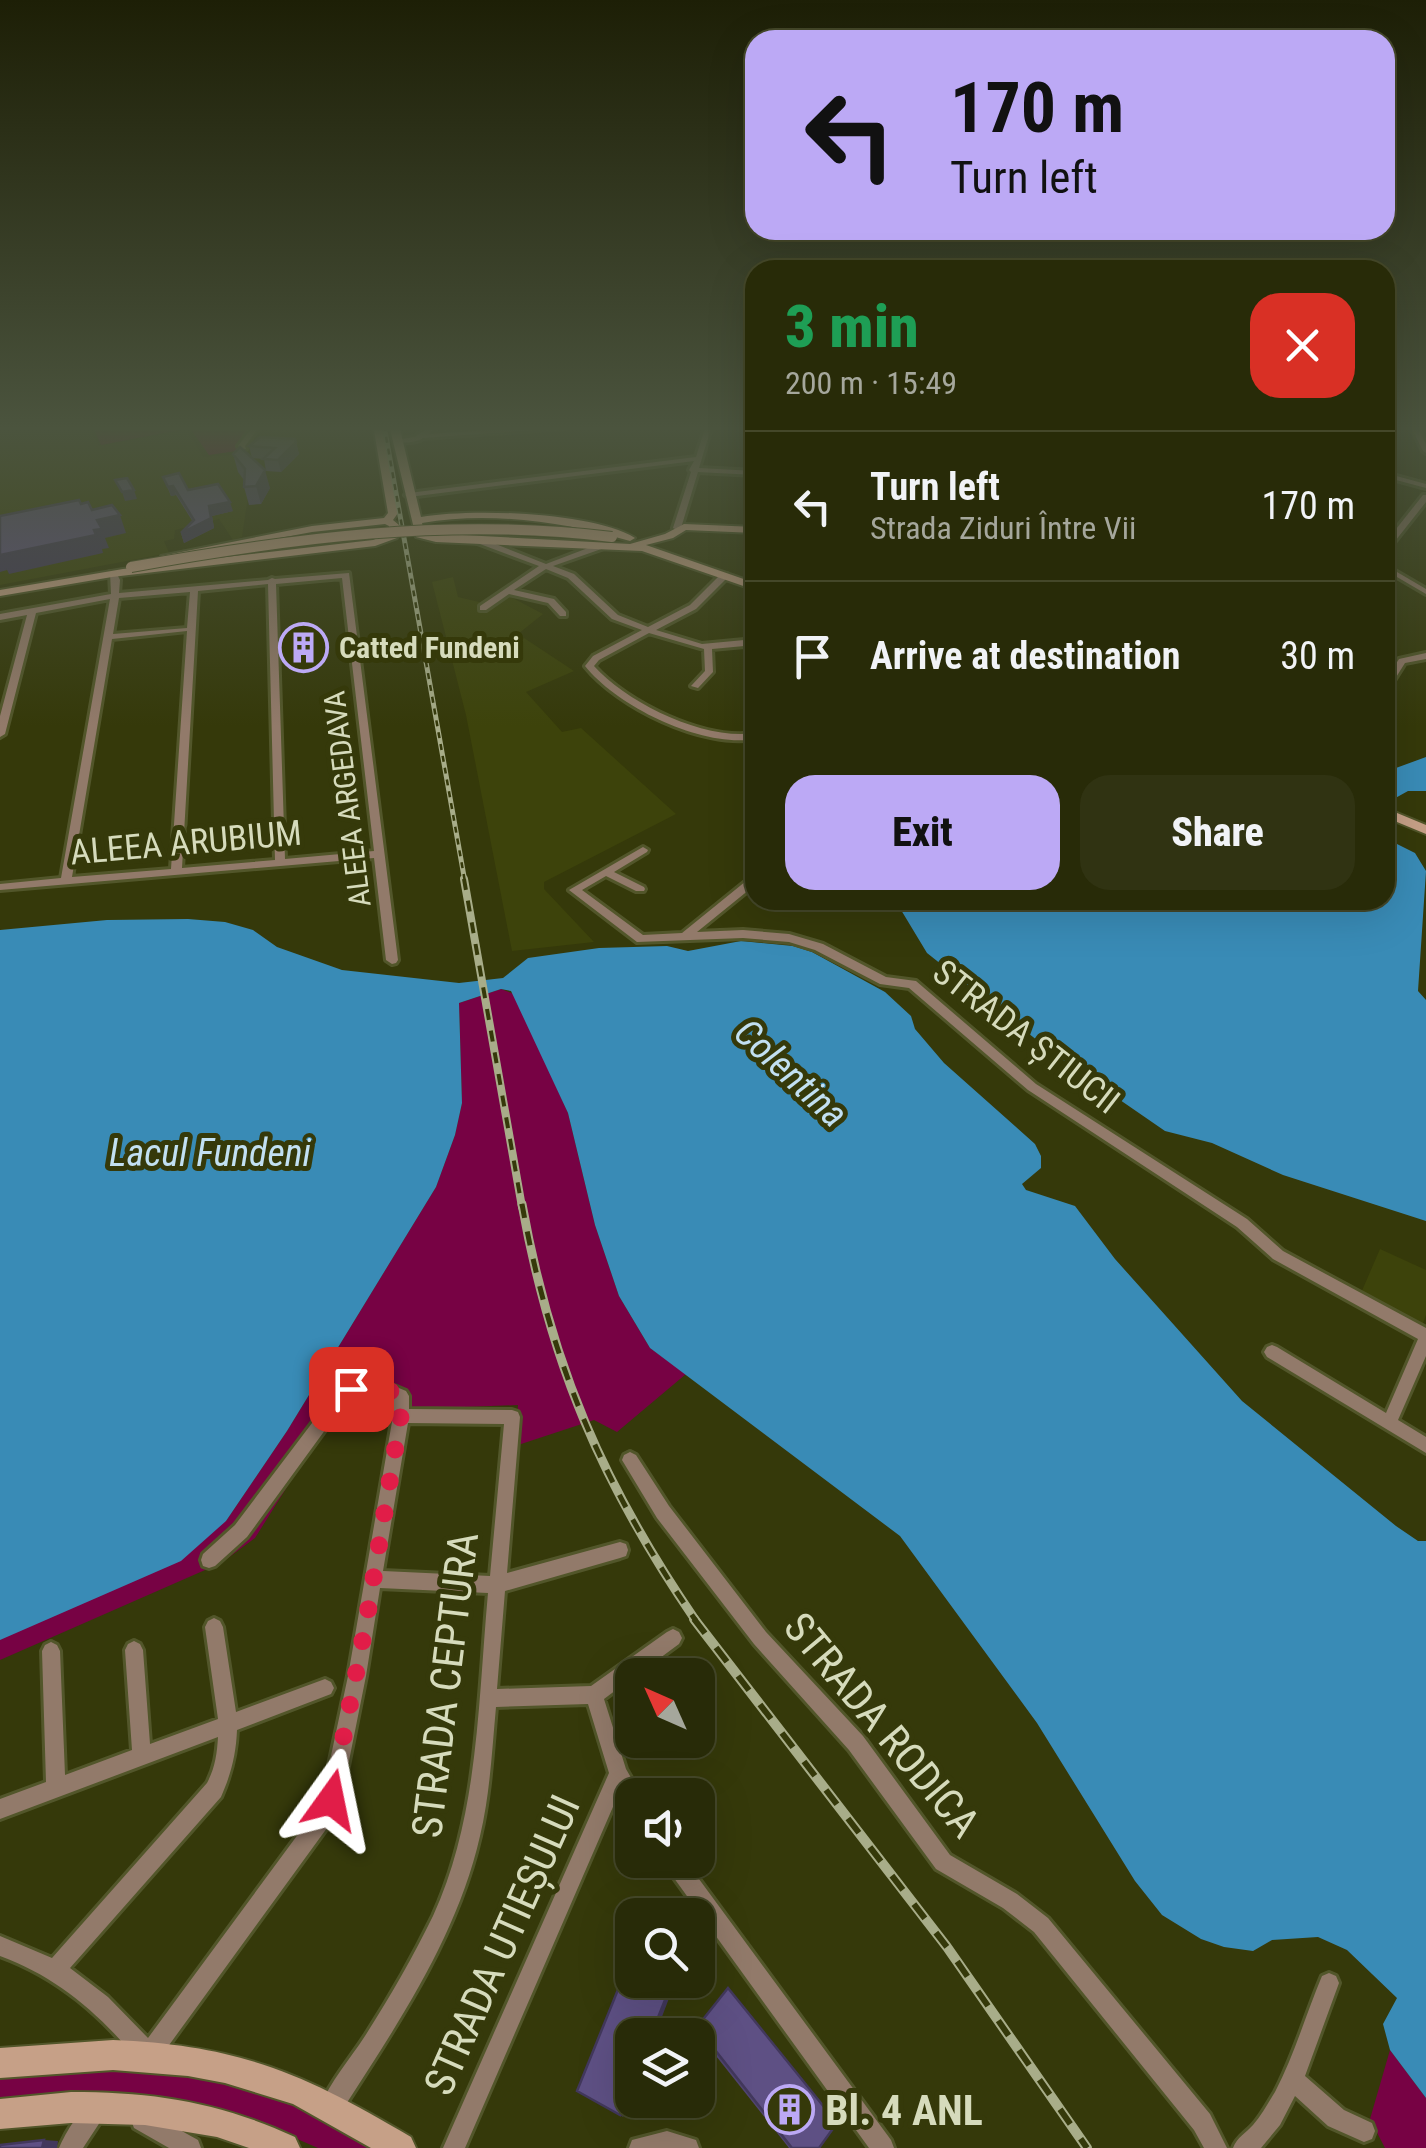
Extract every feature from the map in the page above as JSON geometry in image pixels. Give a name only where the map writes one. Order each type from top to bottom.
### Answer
[{"type":"street","points":[[113,572],[282,534],[353,525]]},
{"type":"street","points":[[113,572],[375,543],[393,536],[394,525]]},
{"type":"street","points":[[417,525],[418,534],[424,537],[609,541]]},
{"type":"street","points":[[563,525],[611,532],[745,583]]},
{"type":"street","points":[[640,544],[669,536],[677,528],[745,530]]},
{"type":"street","points":[[0,592],[297,542],[388,531],[522,531],[640,544],[745,582]]},
{"type":"street","points":[[475,540],[576,579],[616,617],[651,632],[708,647],[745,643]]},
{"type":"street","points":[[483,608],[546,566],[609,541]]},
{"type":"street","points":[[66,881],[115,596],[113,572]]},
{"type":"street","points":[[1395,572],[1426,592]]},
{"type":"street","name":"ALEEA ARGEDAVA","points":[[272,580],[344,574],[392,960]]},
{"type":"street","points":[[724,576],[698,604],[596,658],[590,670],[618,694],[643,707],[734,741],[745,738]]},
{"type":"street","points":[[0,617],[115,596],[272,580],[280,862]]},
{"type":"street","points":[[176,871],[194,588]]},
{"type":"street","points":[[507,591],[551,601],[563,614]]},
{"type":"street","points":[[0,734],[32,611]]},
{"type":"street","points":[[108,637],[184,629]]},
{"type":"street","points":[[695,686],[708,672],[708,647]]},
{"type":"street","points":[[1395,672],[1402,661],[1426,656]]},
{"type":"street","points":[[1395,819],[1421,830]]},
{"type":"street","points":[[606,872],[643,850]]},
{"type":"street","name":"ALEEA ARUBIUM","points":[[0,887],[378,854]]},
{"type":"street","points":[[606,872],[640,888]]},
{"type":"street","name":"STRADA ȘTIUCII","points":[[606,872],[575,892],[641,939],[788,938],[819,946],[884,981],[912,984],[1032,1088],[1242,1223],[1278,1255],[1426,1337]]},
{"type":"street","points":[[686,936],[745,887]]},
{"type":"street","points":[[1389,1423],[1420,1372],[1426,1337]]},
{"type":"street","points":[[1272,1352],[1426,1446]]},
{"type":"street","points":[[148,2055],[320,1822],[331,1800],[374,1578],[401,1416],[400,1396],[389,1390],[362,1388],[342,1395],[241,1531],[209,1560]]},
{"type":"street","name":"STRADA CEPTURA","points":[[332,2107],[424,1956],[450,1901],[475,1820],[489,1698],[512,1418],[401,1416]]},
{"type":"street","name":"STRADA RODICA","points":[[630,1460],[663,1512],[736,1606],[856,1743],[934,1852],[953,1870],[1010,1901],[1041,1925],[1192,2108],[1216,2148]]},
{"type":"street","points":[[374,1578],[496,1585],[620,1550]]},
{"type":"street","points":[[55,1970],[214,1790],[225,1767],[226,1723],[214,1627]]},
{"type":"street","points":[[489,1698],[594,1695],[673,1638]]},
{"type":"street","points":[[134,1650],[142,1755]]},
{"type":"street","points":[[51,1651],[56,1788]]},
{"type":"street","points":[[0,1809],[325,1688]]},
{"type":"street","points":[[594,1695],[621,1778]]},
{"type":"street","name":"STRADA UTIEȘULUI","points":[[454,2148],[618,1773]]},
{"type":"street","points":[[685,1878],[884,2148]]},
{"type":"street","points":[[0,1946],[55,1970],[96,2000],[148,2055]]},
{"type":"street","points":[[1244,2148],[1263,2130],[1291,2078],[1329,1983]]},
{"type":"street","points":[[0,2064],[148,2055],[232,2068],[274,2081],[332,2107],[400,2148]]},
{"type":"street","points":[[1291,2078],[1336,2118],[1364,2131]]},
{"type":"street","points":[[0,2114],[108,2108],[203,2119],[284,2148]]},
{"type":"street","points":[[70,2148],[108,2108]]},
{"type":"street","points":[[108,2108],[190,2148]]},
{"type":"street","points":[[640,2148],[666,2142],[688,2148]]},
{"type":"shaded area","points":[[0,525],[194,525],[175,530],[174,539],[164,541],[169,553],[0,585]]},
{"type":"shaded area","points":[[223,525],[244,525],[242,537],[233,540]]},
{"type":"shaded area","points":[[453,577],[458,597],[492,605],[507,595],[543,614],[518,634],[574,671],[526,692],[562,732],[581,728],[676,814],[544,882],[544,889],[594,942],[512,951],[466,715],[432,582]]},
{"type":"shaded area","points":[[501,989],[514,994],[568,1113],[595,1225],[619,1296],[650,1348],[686,1374],[617,1432],[594,1420],[515,1446],[518,1405],[413,1409],[383,1396],[342,1399],[255,1538],[221,1563],[0,1660],[0,1638],[226,1521],[287,1431],[436,1187],[462,1103],[459,1003]]},
{"type":"shaded area","points":[[1380,1249],[1426,1270],[1426,1315],[1422,1326],[1361,1293]]},
{"type":"shaded area","points":[[1390,2050],[1426,2098],[1426,2148],[1385,2148],[1370,2119]]},
{"type":"shaded area","points":[[80,2069],[159,2073],[237,2086],[297,2108],[370,2148],[318,2148],[251,2119],[205,2106],[0,2101],[0,2078]]},
{"type":"water","points":[[1426,757],[1426,791],[1408,791],[1395,798],[1395,768]]},
{"type":"water","points":[[1395,843],[1415,853],[1426,871],[1418,991],[1426,1000],[1426,1221],[1283,1175],[1212,1143],[1165,1131],[1062,1060],[927,953],[901,910],[1395,910]]},
{"type":"water","name":"Lacul Fundeni","points":[[107,920],[225,922],[253,930],[277,947],[342,970],[459,983],[503,978],[528,958],[599,948],[667,946],[688,951],[741,941],[793,946],[812,952],[885,992],[911,1016],[915,1029],[944,1063],[1035,1144],[1041,1168],[1022,1184],[1026,1190],[1075,1206],[1115,1259],[1242,1401],[1396,1526],[1418,1541],[1426,1541],[1426,2098],[1390,2050],[1383,2024],[1397,1998],[1347,1950],[1318,1937],[1272,1940],[1253,1951],[1224,1947],[1201,1939],[1162,1915],[1135,1881],[1037,1723],[900,1536],[650,1348],[619,1296],[595,1225],[568,1113],[511,991],[501,989],[459,1003],[462,1103],[436,1187],[287,1431],[226,1521],[181,1561],[0,1640],[0,930]]},
{"type":"building","points":[[0,525],[100,525],[102,529],[94,530],[96,535],[0,555]]},
{"type":"building","points":[[309,629],[310,647],[293,649],[293,631]]},
{"type":"building","points":[[728,1988],[837,2123],[819,2148],[792,2148],[715,2050],[715,2018],[704,2018]]},
{"type":"building","points":[[615,1997],[666,1998],[658,2018],[615,2018],[615,2112],[577,2091]]},
{"type":"building","points":[[44,2140],[42,2148],[0,2148],[0,2145]]},
{"type":"railway","points":[[402,525],[465,882]]},
{"type":"railway","points":[[464,879],[522,1207]]},
{"type":"railway","points":[[522,1204],[548,1318],[585,1422],[634,1521],[696,1621]]},
{"type":"railway","points":[[694,1619],[947,1947],[1087,2148]]},
{"type":"place","name":"Catted Fundeni","points":[[304,647]]},
{"type":"place","name":"Bl. 4 ANL","points":[[790,2110]]},
{"type":"route","points":[[331,1800],[357,1676],[403,1402],[396,1392],[389,1390],[351,1389]]},
{"type":"water label","name":"Colentina","points":[[791,1073]]}]
